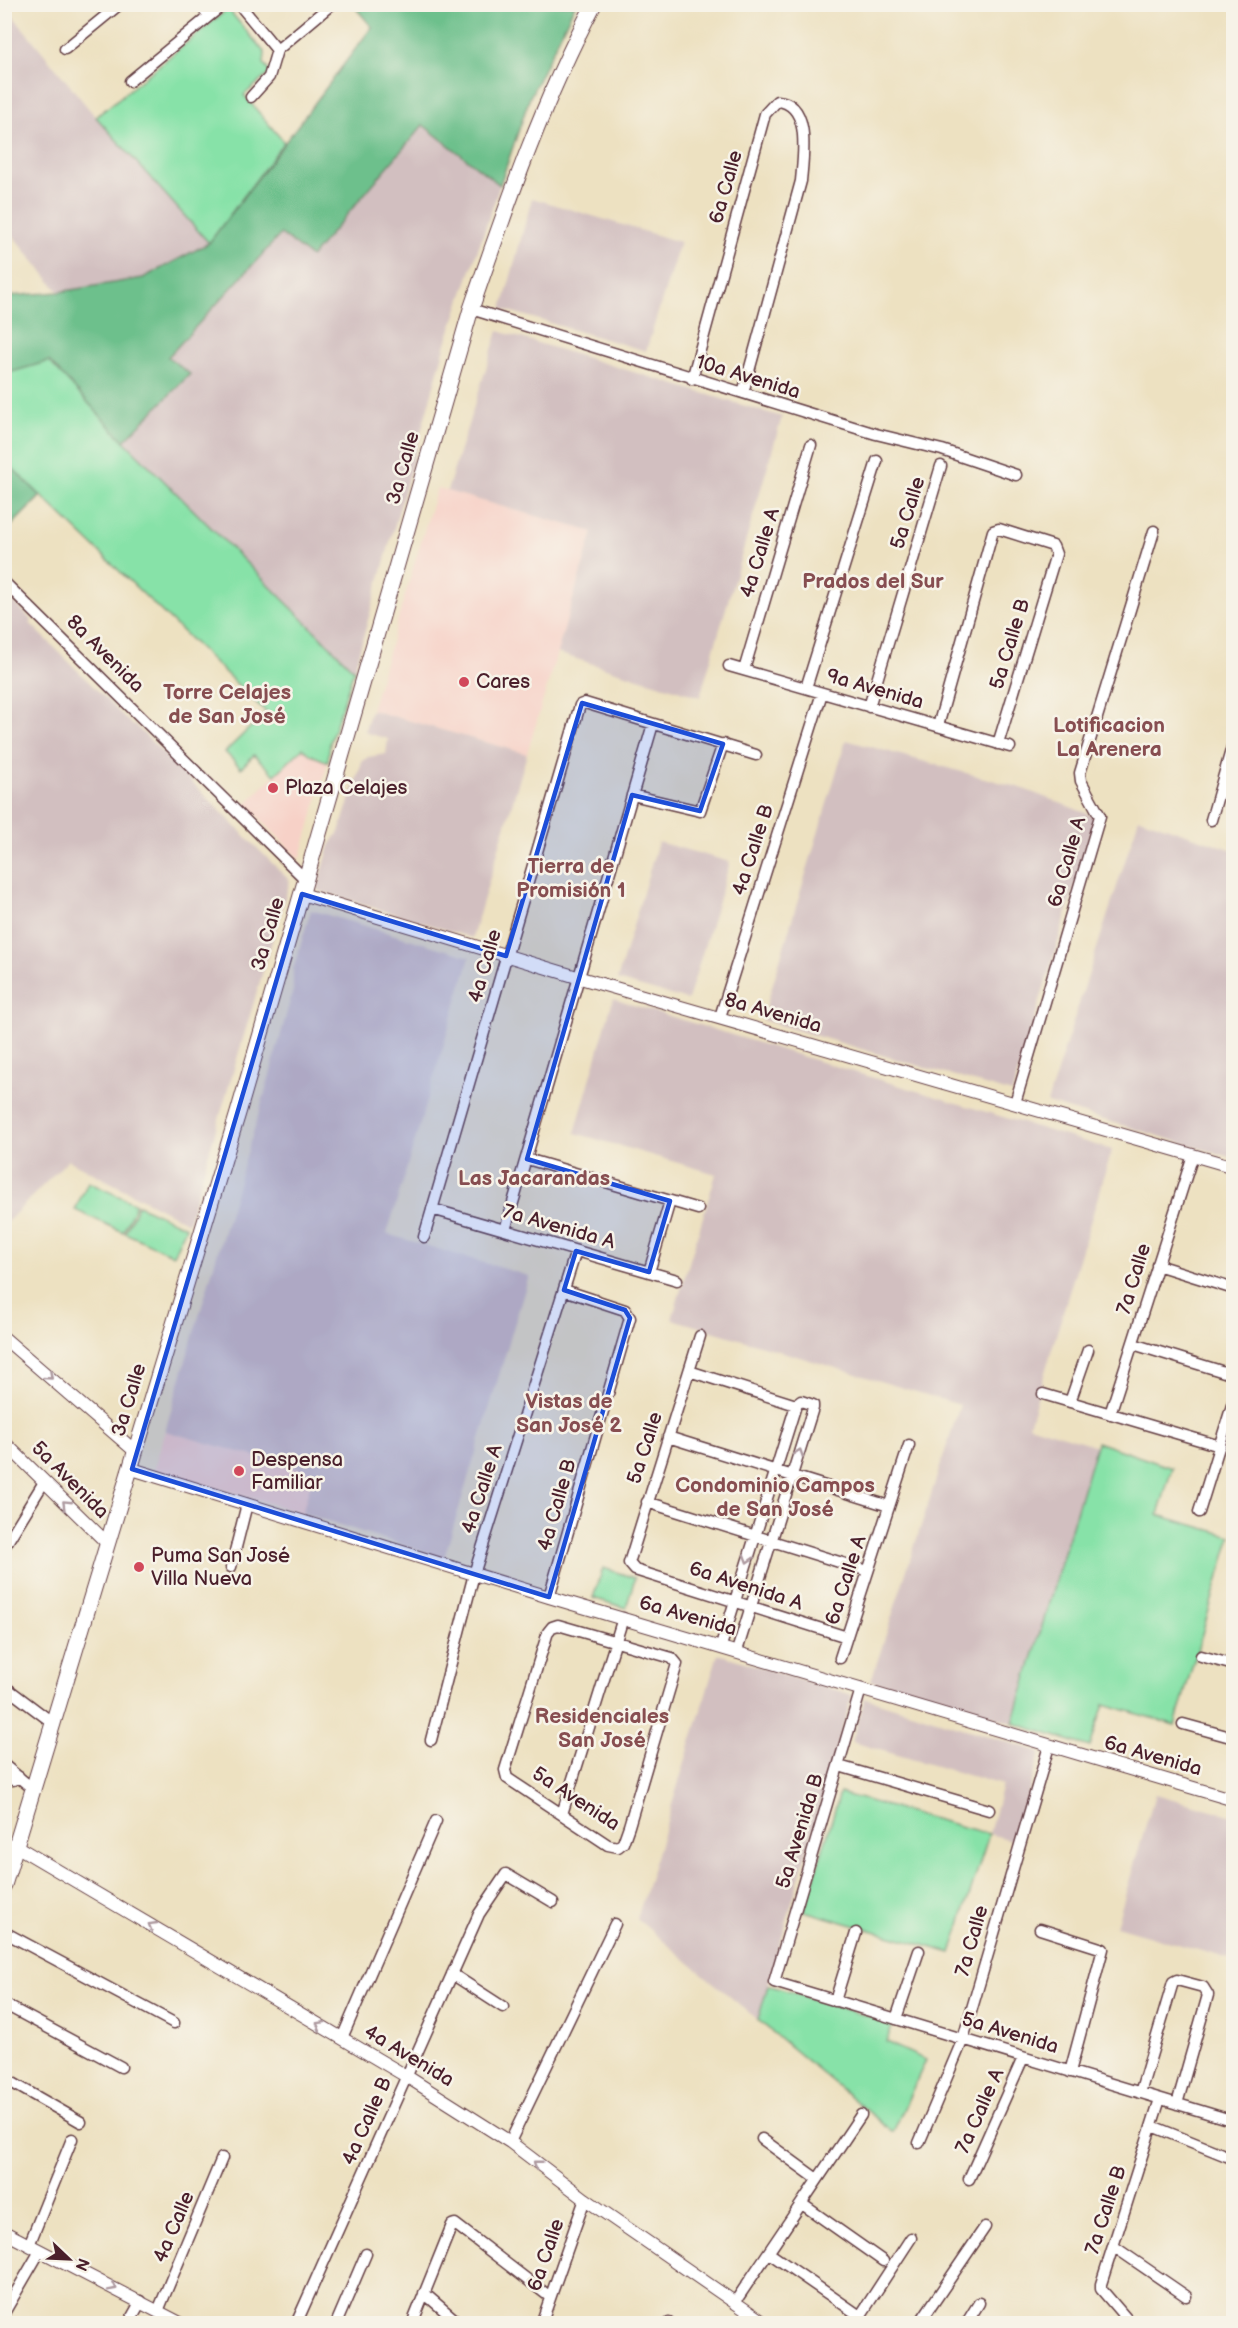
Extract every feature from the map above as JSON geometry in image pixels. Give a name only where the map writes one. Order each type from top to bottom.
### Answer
[{"type":"main road","name":"3a Calle","points":[[4,1885],[132,1469],[304,887],[471,309],[506,204],[532,136],[594,4]]},
{"type":"street","points":[[65,49],[120,4]]},
{"type":"street","points":[[200,4],[209,16]]},
{"type":"street","points":[[130,81],[224,4]]},
{"type":"street","points":[[239,4],[277,50]]},
{"type":"street","points":[[251,98],[269,77],[277,50],[332,4]]},
{"type":"street","name":"6a Calle","points":[[692,379],[765,114],[777,101],[789,103],[796,108],[800,117],[803,153],[801,181],[743,393]]},
{"type":"street","name":"10a Avenida","points":[[471,309],[692,379],[876,434],[942,450],[1016,475]]},
{"type":"street","name":"4a Calle A","points":[[744,670],[811,446]]},
{"type":"street","points":[[806,688],[877,461]]},
{"type":"street","name":"5a Calle","points":[[869,707],[941,466]]},
{"type":"street","name":"5a Calle B","points":[[938,726],[993,531],[999,529],[1053,546],[1056,554],[998,744]]},
{"type":"street","name":"6a Calle A","points":[[1015,1103],[1100,816],[1081,781],[1080,773],[1154,531]]},
{"type":"street","name":"8a Avenida","points":[[4,582],[304,887],[506,956],[1233,1167]]},
{"type":"street","name":"9a Avenida","points":[[729,666],[1010,747]]},
{"type":"street","name":"4a Calle B","points":[[720,1017],[822,693]]},
{"type":"street","name":"4a Calle","points":[[424,1237],[580,705],[585,703],[654,723]]},
{"type":"street","points":[[505,1230],[577,977],[654,723],[756,755]]},
{"type":"street","points":[[1211,820],[1233,740]]},
{"type":"street","points":[[632,795],[696,812],[702,807],[723,744]]},
{"type":"street","name":"7a Calle","points":[[1110,1414],[1193,1155]]},
{"type":"street","points":[[527,1159],[698,1209]]},
{"type":"street","points":[[649,1272],[670,1201]]},
{"type":"street","name":"7a Avenida A","points":[[432,1209],[676,1280]]},
{"type":"street","name":"4a Calle A","points":[[432,1740],[474,1574],[576,1251]]},
{"type":"street","points":[[1157,1265],[1233,1289]]},
{"type":"street","name":"4a Calle B","points":[[549,1597],[630,1318],[625,1310],[564,1290]]},
{"type":"street","name":"5a Calle","points":[[635,1570],[630,1563],[700,1336]]},
{"type":"street","points":[[4,1338],[136,1452]]},
{"type":"street","points":[[1132,1344],[1233,1374]]},
{"type":"street","points":[[1070,1402],[1088,1350]]},
{"type":"street","points":[[688,1371],[796,1405]]},
{"type":"street","points":[[1043,1394],[1220,1446]]},
{"type":"street","points":[[1199,1512],[1233,1399]]},
{"type":"street","points":[[721,1646],[796,1405],[801,1401],[813,1405],[813,1408],[737,1651]]},
{"type":"street","points":[[668,1437],[889,1506]]},
{"type":"street","name":"5a Avenida","points":[[4,1442],[108,1545]]},
{"type":"street","name":"6a Calle A","points":[[840,1658],[909,1445]]},
{"type":"street","name":"6a Avenida","points":[[132,1469],[549,1597],[721,1646],[1233,1800]]},
{"type":"street","points":[[6,1544],[44,1482]]},
{"type":"street","points":[[647,1502],[868,1571]]},
{"type":"street","points":[[231,1567],[247,1504]]},
{"type":"street","name":"6a Avenida A","points":[[635,1570],[847,1637]]},
{"type":"street","points":[[562,1814],[623,1618]]},
{"type":"street","name":"5a Avenida","points":[[558,1626],[615,1642],[672,1658],[677,1664],[623,1843],[618,1847],[608,1845],[507,1778],[505,1770],[548,1632],[552,1627],[558,1626]]},
{"type":"street","points":[[1201,1656],[1233,1665]]},
{"type":"street","points":[[4,1686],[53,1723]]},
{"type":"street","name":"5a Avenida B","points":[[776,1984],[774,1980],[861,1689]]},
{"type":"street","points":[[1183,1724],[1233,1738]]},
{"type":"street","name":"7a Calle","points":[[919,2143],[963,2038],[1049,1746]]},
{"type":"street","points":[[4,1765],[33,1789]]},
{"type":"street","points":[[839,1766],[989,1810]]},
{"type":"street","points":[[4,1778],[13,1780],[19,1777]]},
{"type":"street","points":[[342,2038],[436,1821]]},
{"type":"street","name":"4a Avenida","points":[[16,1846],[406,2076],[510,2142],[585,2199],[735,2302],[749,2318],[766,2324]]},
{"type":"street","name":"4a Calle B","points":[[297,2324],[479,1914],[503,1876],[509,1875],[553,1902]]},
{"type":"street","points":[[510,2142],[615,1924]]},
{"type":"street","points":[[1040,1929],[1103,1949],[1070,2072]]},
{"type":"street","points":[[4,1932],[174,2023]]},
{"type":"street","points":[[835,2001],[856,1932]]},
{"type":"street","points":[[896,2019],[919,1951]]},
{"type":"street","points":[[452,1974],[503,2007]]},
{"type":"street","points":[[1140,2093],[1173,1982],[1177,1980],[1203,1987],[1208,1995],[1177,2104]]},
{"type":"street","name":"5a Avenida","points":[[776,1984],[963,2038],[1233,2121]]},
{"type":"street","points":[[4,2004],[121,2067]]},
{"type":"street","name":"7a Calle A","points":[[969,2179],[1023,2058]]},
{"type":"street","points":[[4,2078],[81,2122]]},
{"type":"street","name":"7a Calle B","points":[[1131,2324],[1101,2289],[1160,2099]]},
{"type":"street","points":[[735,2302],[861,2115]]},
{"type":"street","points":[[1152,2126],[1233,2159]]},
{"type":"street","points":[[4,2313],[34,2248],[72,2139]]},
{"type":"street","points":[[762,2139],[817,2179]]},
{"type":"street","name":"4a Calle","points":[[158,2311],[222,2158]]},
{"type":"street","name":"6a Calle","points":[[542,2324],[585,2199]]},
{"type":"street","points":[[802,2204],[883,2261]]},
{"type":"street","points":[[412,2324],[452,2225],[458,2225],[550,2297]]},
{"type":"street","points":[[919,2324],[985,2227]]},
{"type":"street","points":[[4,2232],[182,2324]]},
{"type":"street","points":[[769,2253],[858,2320],[911,2238]]},
{"type":"street","points":[[1113,2246],[1186,2296]]},
{"type":"street","points":[[336,2324],[366,2254]]},
{"type":"street","points":[[424,2293],[460,2324]]},
{"type":"street","points":[[128,2324],[141,2301]]},
{"type":"street","points":[[966,2324],[979,2303]]},
{"type":"highlighted area","points":[[582,703],[723,744],[700,811],[632,795],[527,1159],[670,1201],[649,1272],[576,1251],[564,1290],[625,1310],[630,1318],[549,1597],[132,1469],[302,894],[506,956]]},
{"type":"shaded area","points":[[4,5],[99,121],[209,243],[143,278],[59,292],[5,226]]},
{"type":"shaded area","points":[[423,125],[500,185],[446,343],[354,670],[124,441],[190,374],[168,358],[281,234],[311,257]]},
{"type":"shaded area","points":[[532,198],[680,242],[646,351],[502,309]]},
{"type":"shaded area","points":[[498,331],[782,417],[700,697],[557,653],[593,532],[447,491]]},
{"type":"shaded area","points":[[437,488],[593,532],[527,754],[371,710]]},
{"type":"shaded area","points":[[5,592],[32,621],[30,623],[290,881],[188,1223],[68,1160],[5,1224],[4,1013],[7,1011],[4,1008]]},
{"type":"shaded area","points":[[371,710],[527,754],[472,938],[317,890],[330,845],[339,832],[362,762],[368,757],[386,754],[388,739],[367,733],[365,730]]},
{"type":"shaded area","points":[[846,740],[1021,788],[1096,817],[1012,1093],[762,1020]]},
{"type":"shaded area","points":[[303,747],[311,755],[328,762],[300,860],[246,804]]},
{"type":"shaded area","points":[[1139,818],[1233,850],[1233,1158],[1047,1103]]},
{"type":"shaded area","points":[[658,842],[730,862],[688,1000],[617,980]]},
{"type":"shaded area","points":[[311,910],[470,957],[387,1234],[529,1276],[444,1558],[302,1513],[314,1473],[165,1431],[266,1089],[293,990],[293,970]]},
{"type":"shaded area","points":[[613,999],[1112,1150],[1029,1425],[1097,1446],[1013,1723],[871,1681],[960,1405],[672,1319],[716,1174],[575,1133]]},
{"type":"shaded area","points":[[165,1431],[315,1473],[302,1513],[154,1470]]},
{"type":"shaded area","points":[[718,1654],[852,1695],[758,2020],[637,1919]]},
{"type":"shaded area","points":[[865,1698],[1040,1752],[1015,1841],[989,1834],[1002,1785],[852,1742]]},
{"type":"shaded area","points":[[1155,1794],[1233,1816],[1233,1960],[1116,1926]]},
{"type":"green space","points":[[353,5],[575,5],[530,97],[500,185],[423,125],[311,257],[281,234],[168,357],[190,374],[124,441],[49,361],[5,374],[5,299],[10,296],[59,292],[143,278],[209,243],[372,27]]},
{"type":"green space","points":[[228,9],[265,53],[264,64],[270,73],[244,95],[284,142],[209,243],[96,117]]},
{"type":"green space","points":[[49,361],[124,441],[354,670],[330,743],[328,762],[311,755],[303,748],[275,775],[254,755],[241,768],[225,752],[266,712],[5,461],[4,374]]},
{"type":"green space","points":[[5,461],[41,496],[4,532]]},
{"type":"green space","points":[[88,1182],[136,1204],[123,1232],[75,1210]]},
{"type":"green space","points":[[138,1205],[186,1227],[173,1255],[125,1233]]},
{"type":"green space","points":[[1097,1442],[1172,1468],[1158,1515],[1231,1536],[1175,1725],[1104,1704],[1090,1747],[1013,1723]]},
{"type":"green space","points":[[603,1568],[635,1578],[626,1608],[593,1598]]},
{"type":"green space","points":[[840,1793],[989,1834],[951,1953],[804,1911]]},
{"type":"green space","points":[[768,1985],[893,2024],[886,2042],[926,2060],[893,2132],[758,2020]]},
{"type":"place","name":"Cares","points":[[464,682]]},
{"type":"place","name":"Plaza Celajes","points":[[273,788]]},
{"type":"place","name":"Despensa Familiar","points":[[239,1471]]},
{"type":"place","name":"Puma San José Villa Nueva","points":[[139,1567]]},
{"type":"district","name":"Prados del Sur","points":[[873,581]]},
{"type":"district","name":"Torre Celajes de San José","points":[[227,704]]},
{"type":"district","name":"Lotificacion La Arenera","points":[[1109,737]]},
{"type":"district","name":"Tierra de Promisión 1","points":[[571,878]]},
{"type":"district","name":"Las Jacarandas","points":[[534,1178]]},
{"type":"district","name":"Vistas de San José 2","points":[[569,1413]]},
{"type":"district","name":"Condominio Campos de San José","points":[[775,1497]]},
{"type":"district","name":"Residenciales San José","points":[[602,1728]]}]
